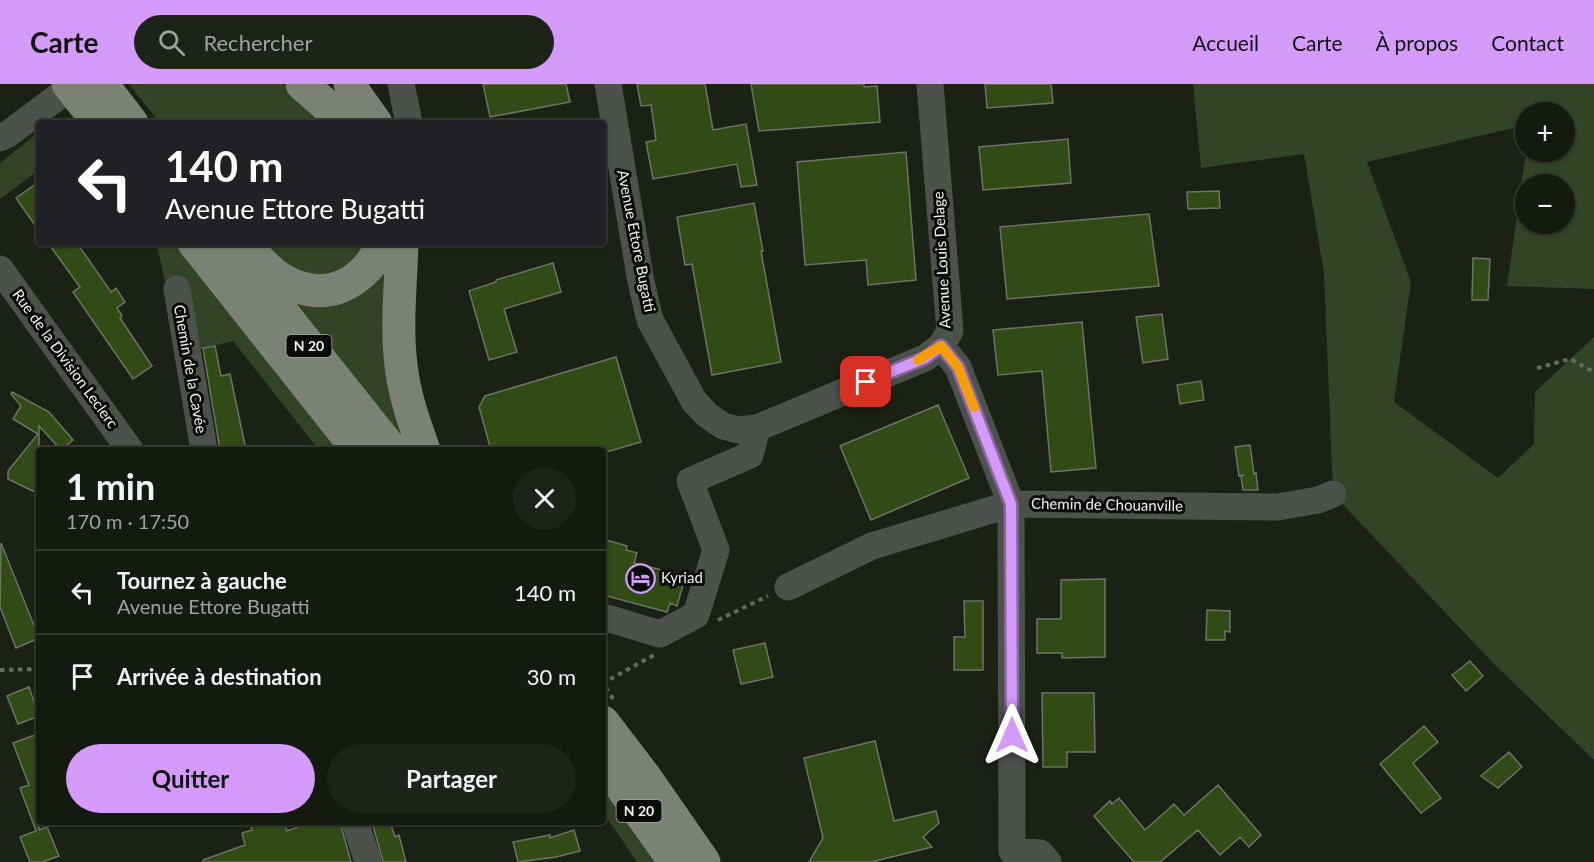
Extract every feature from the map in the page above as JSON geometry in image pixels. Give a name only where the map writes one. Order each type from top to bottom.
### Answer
[{"type":"main road","points":[[119,84],[148,120]]},
{"type":"main road","points":[[302,84],[342,108],[369,120]]},
{"type":"main road","points":[[85,95],[127,120]]},
{"type":"main road","name":"N 20","points":[[196,246],[356,447]]},
{"type":"main road","name":"N 20","points":[[229,246],[390,447]]},
{"type":"main road","points":[[248,246],[261,263],[276,275],[302,289],[316,292],[347,285],[369,267],[380,246]]},
{"type":"main road","points":[[402,246],[400,364],[408,406],[423,447]]},
{"type":"main road","name":"N 20","points":[[609,712],[645,777],[704,862]]},
{"type":"main road","name":"N 20","points":[[606,765],[675,862]]},
{"type":"street","points":[[401,84],[409,120]]},
{"type":"street","name":"Avenue Ettore Bugatti","points":[[608,84],[641,282],[650,320],[694,401],[707,415],[723,426],[739,430],[757,428],[925,358],[941,346]]},
{"type":"street","name":"Avenue Louis Delage","points":[[930,84],[950,331],[941,346],[958,367],[1011,504],[1012,851],[1040,853],[1048,862]]},
{"type":"street","points":[[0,138],[85,95]]},
{"type":"street","name":"Rue de la Division Leclerc","points":[[0,269],[128,447]]},
{"type":"street","name":"Chemin de la Cavée","points":[[177,289],[203,447]]},
{"type":"street","points":[[606,618],[660,634],[696,615],[716,550],[690,481],[750,455],[757,428]]},
{"type":"street","name":"Chemin de Chouanville","points":[[788,587],[872,546],[1011,504],[1278,507],[1318,500],[1333,494]]},
{"type":"street","points":[[357,825],[368,862]]},
{"type":"path","points":[[1537,368],[1570,359],[1594,372]]},
{"type":"path","points":[[711,624],[788,587]]},
{"type":"path","points":[[606,681],[662,651]]},
{"type":"path","points":[[0,669],[36,669]]},
{"type":"green space","points":[[129,84],[282,84],[300,95],[322,116],[319,120],[158,120]]},
{"type":"green space","points":[[1193,84],[1594,84],[1594,289],[1507,286],[1515,230],[1515,234],[1575,234],[1575,174],[1523,174],[1525,162],[1575,162],[1575,102],[1515,102],[1515,130],[1513,128],[1367,162],[1411,282],[1394,402],[1498,478],[1534,444],[1535,392],[1594,337],[1594,760],[1494,664],[1333,494],[1324,273],[1304,154],[1201,168]]},
{"type":"green space","points":[[36,134],[36,172],[0,199],[0,163]]},
{"type":"green space","points":[[155,246],[179,246],[243,329],[340,447],[317,447],[233,341],[200,349],[167,290]]},
{"type":"green space","points":[[260,246],[371,246],[360,263],[306,281]]},
{"type":"green space","points":[[385,258],[412,447],[410,447],[292,303]]},
{"type":"green space","points":[[606,784],[659,862],[637,862],[606,816]]},
{"type":"building","points":[[483,84],[566,84],[570,102],[490,117]]},
{"type":"building","points":[[637,84],[705,84],[713,130],[746,124],[757,185],[741,187],[737,164],[653,179],[646,142],[656,140],[651,105],[641,106]]},
{"type":"building","points":[[751,84],[877,86],[880,122],[759,131]]},
{"type":"building","points":[[985,84],[1051,84],[1053,103],[987,108]]},
{"type":"building","points":[[1068,139],[1071,183],[983,190],[979,147]]},
{"type":"building","points":[[906,152],[916,280],[868,285],[866,260],[805,265],[797,162]]},
{"type":"building","points":[[36,184],[36,227],[16,198]]},
{"type":"building","points":[[1219,191],[1220,208],[1188,209],[1187,192]]},
{"type":"building","points":[[754,203],[781,362],[712,375],[692,264],[685,265],[677,217]]},
{"type":"building","points":[[1149,214],[1159,286],[1007,299],[1000,227]]},
{"type":"building","points":[[50,246],[79,246],[111,292],[116,288],[125,302],[117,308],[122,316],[120,318],[152,366],[133,379],[73,292],[80,287]]},
{"type":"building","points":[[1473,258],[1490,259],[1488,300],[1472,300]]},
{"type":"building","points":[[553,263],[561,292],[504,309],[517,352],[489,360],[469,291],[496,282],[496,280]]},
{"type":"building","points":[[1162,314],[1168,359],[1143,363],[1136,317]]},
{"type":"building","points":[[1082,322],[1096,468],[1051,472],[1042,371],[998,375],[993,330]]},
{"type":"building","points":[[215,346],[221,376],[230,374],[245,447],[220,447],[203,348]]},
{"type":"building","points":[[616,357],[641,442],[606,452],[606,447],[490,447],[479,407],[485,396]]},
{"type":"building","points":[[1201,381],[1204,400],[1180,404],[1177,385]]},
{"type":"building","points":[[12,392],[49,412],[73,440],[65,447],[58,447],[39,426],[39,447],[36,447],[36,493],[8,479],[8,471],[38,434],[13,419],[21,406],[11,394]]},
{"type":"building","points":[[938,405],[969,478],[871,520],[840,446]]},
{"type":"building","points":[[1250,445],[1258,490],[1243,490],[1241,476],[1244,475],[1239,476],[1235,447]]},
{"type":"building","name":"Kyriad","points":[[606,540],[627,546],[626,550],[637,553],[634,563],[678,574],[676,583],[683,585],[677,606],[670,603],[667,612],[606,596]]},
{"type":"building","points":[[1,543],[36,630],[36,639],[16,648],[0,607]]},
{"type":"building","points":[[1105,579],[1105,657],[1062,658],[1062,653],[1037,653],[1037,619],[1061,619],[1061,580]]},
{"type":"building","points":[[964,601],[983,601],[983,670],[954,670],[954,637],[965,637]]},
{"type":"building","points":[[1207,610],[1230,611],[1230,632],[1225,631],[1225,640],[1206,640]]},
{"type":"building","points":[[765,643],[773,677],[741,684],[733,650]]},
{"type":"building","points":[[1470,661],[1483,676],[1466,691],[1452,675]]},
{"type":"building","points":[[29,687],[36,707],[36,717],[18,724],[7,696]]},
{"type":"building","points":[[1042,693],[1094,693],[1095,752],[1067,752],[1067,767],[1043,767]]},
{"type":"building","points":[[1424,726],[1438,742],[1413,763],[1441,798],[1421,813],[1380,764]]},
{"type":"building","points":[[35,735],[36,738],[36,825],[39,825],[39,830],[47,827],[59,856],[42,862],[30,862],[20,837],[36,831],[20,788],[29,785],[13,743]]},
{"type":"building","points":[[875,741],[894,821],[936,811],[939,823],[923,837],[932,847],[871,862],[809,862],[823,838],[804,758]]},
{"type":"building","points":[[1509,752],[1522,767],[1498,788],[1481,776]]},
{"type":"building","points":[[1218,785],[1261,835],[1249,847],[1240,837],[1220,855],[1198,830],[1160,862],[1134,862],[1094,816],[1110,801],[1112,804],[1119,798],[1145,830],[1174,804],[1184,815]]},
{"type":"building","points":[[250,825],[285,825],[287,831],[303,825],[341,825],[351,862],[203,862],[203,860],[245,845],[242,833],[252,830]]},
{"type":"building","points":[[373,825],[391,825],[395,837],[399,835],[406,862],[383,862]]},
{"type":"building","points":[[574,830],[580,851],[518,862],[513,842],[550,835],[550,838]]},
{"type":"slow traffic","points":[[918,360],[925,358],[941,346],[958,367],[974,407]]},
{"type":"place","name":"Kyriad","points":[[640,578]]},
{"type":"route","points":[[866,382],[925,358],[941,346],[958,367],[1011,504],[1012,735]]}]
